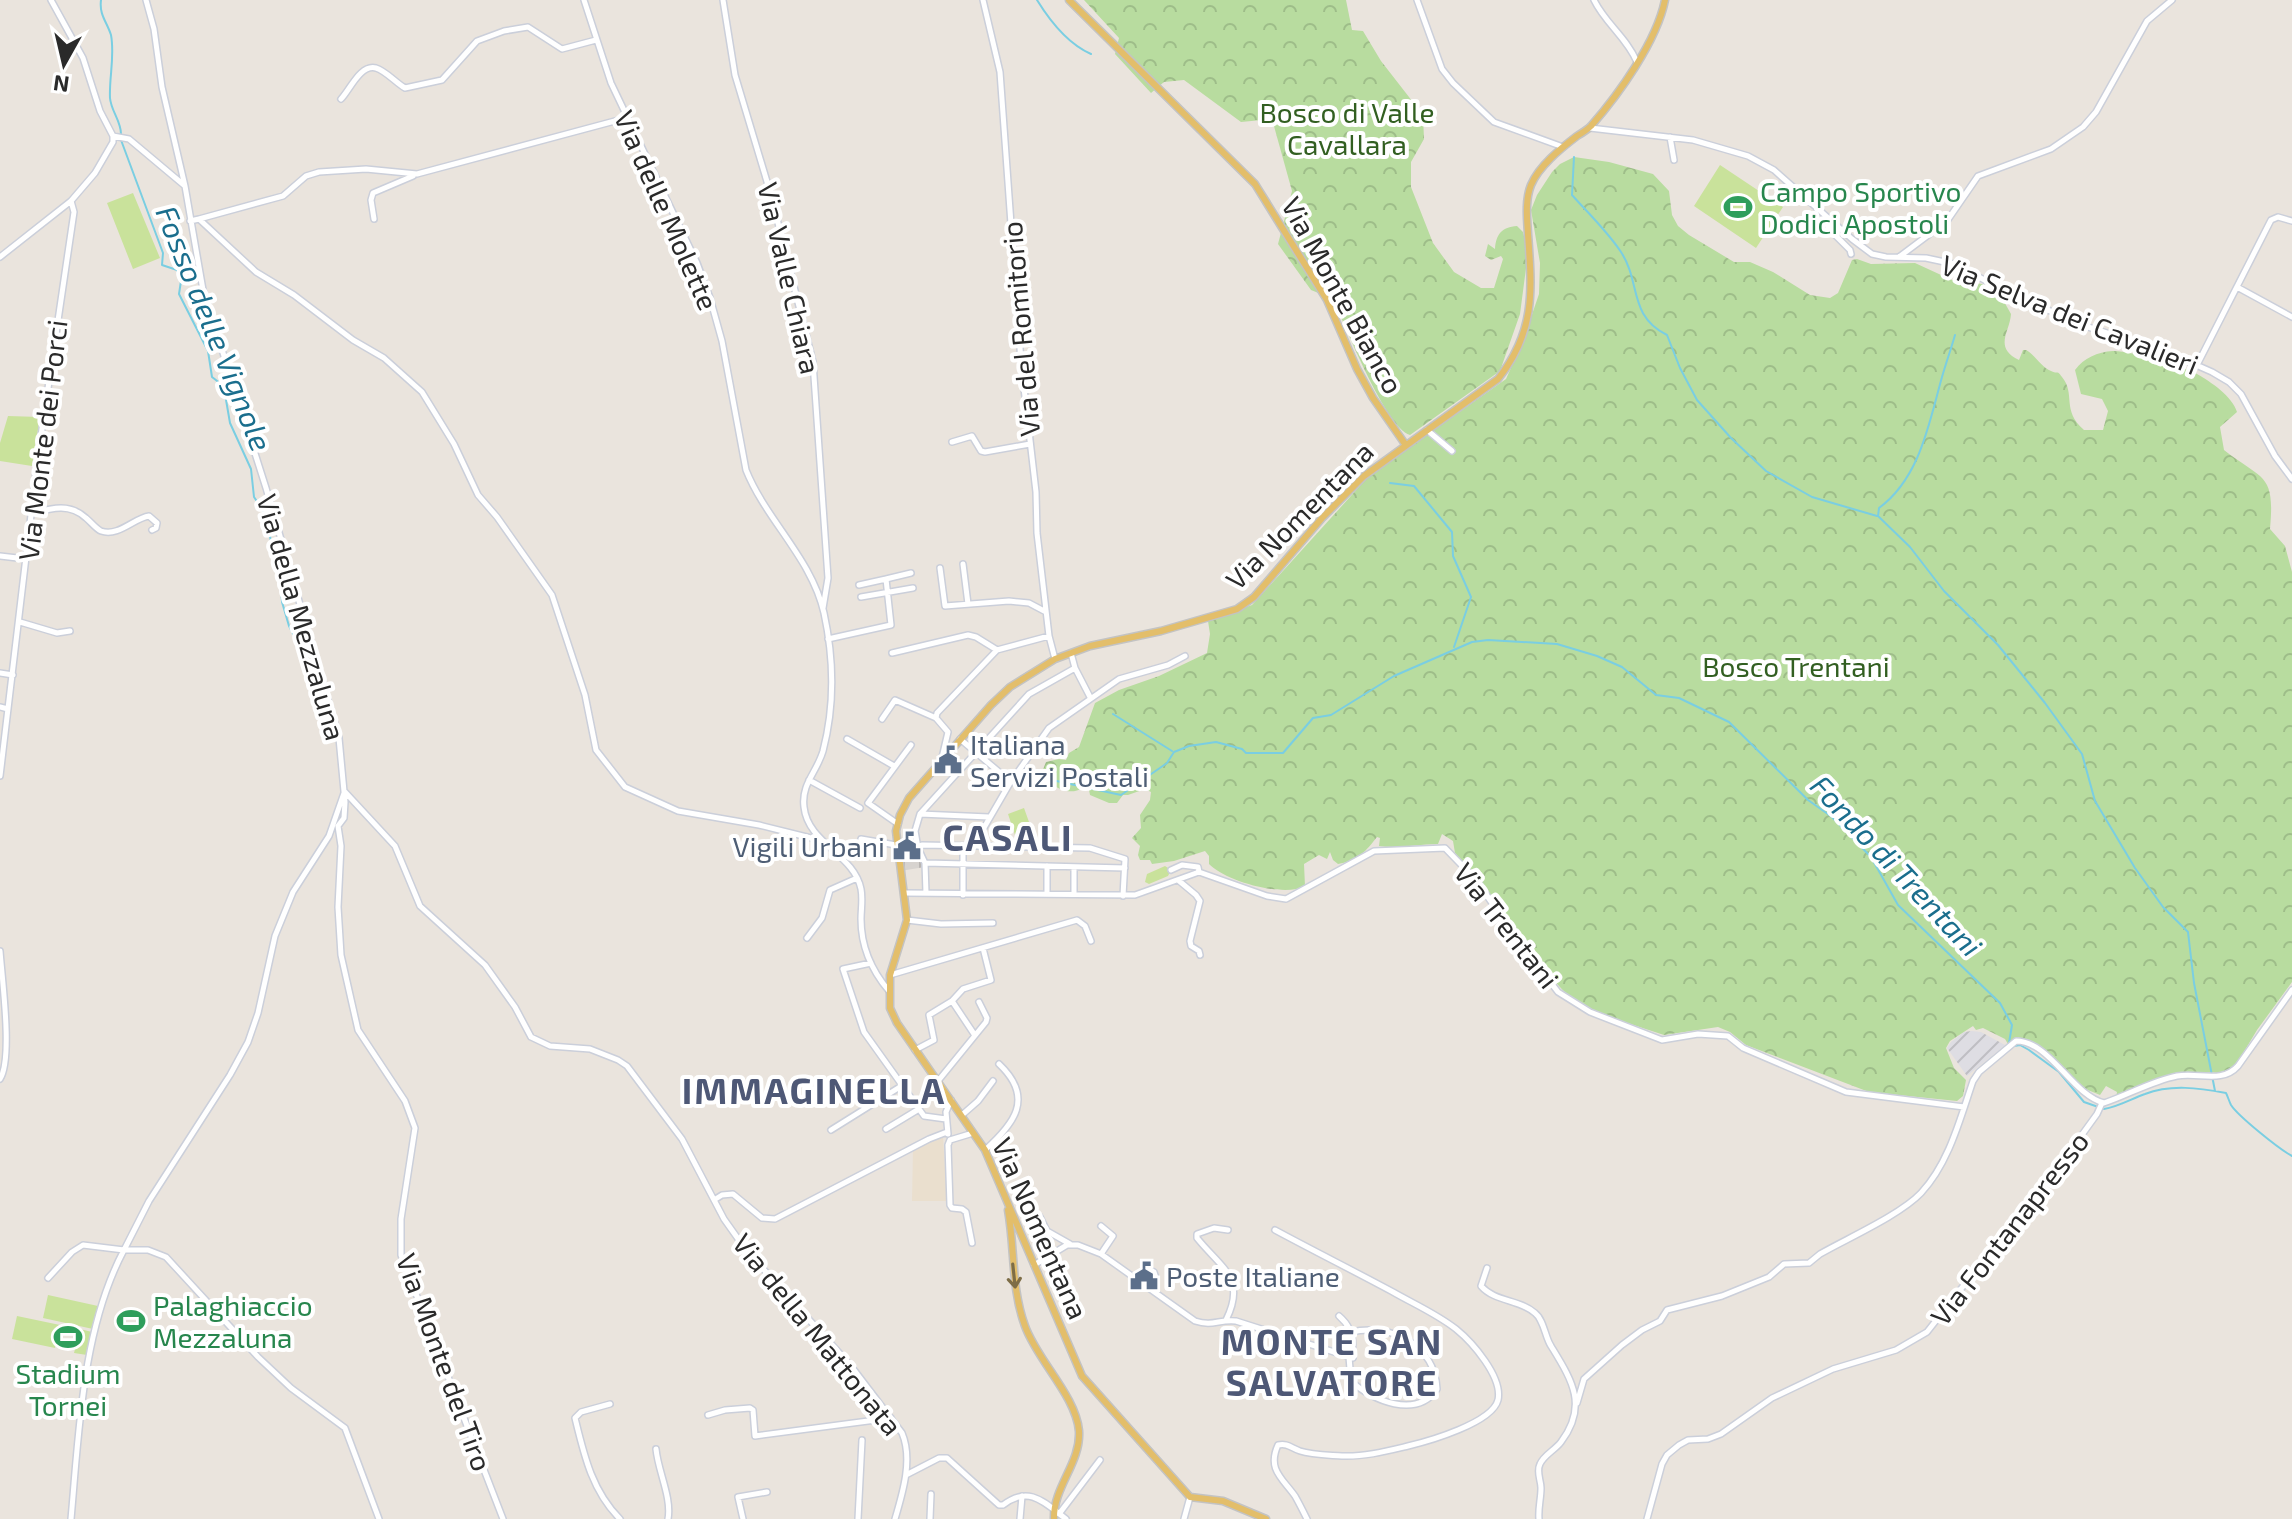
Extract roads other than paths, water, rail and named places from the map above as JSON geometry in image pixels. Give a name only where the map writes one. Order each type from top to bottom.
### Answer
[{"type":"main road","name":"Via Monte Bianco","points":[[1069,0],[1255,184],[1327,300],[1373,398],[1405,444]]},
{"type":"main road","name":"Via Nomentana","points":[[1190,1497],[1082,1376],[985,1150],[914,1050],[890,1008],[890,975],[907,920],[896,849],[898,824],[909,798],[1010,687],[1055,659],[1071,653],[1161,631],[1242,606],[1254,597],[1358,481],[1405,444],[1489,387],[1510,362],[1532,299],[1527,217],[1529,191],[1544,166],[1590,128],[1637,62],[1657,27],[1665,0]]},
{"type":"main road","points":[[1007,1199],[1019,1310],[1031,1340],[1078,1423],[1076,1453],[1055,1514]]},
{"type":"main road","points":[[1190,1497],[1223,1501],[1266,1519]]},
{"type":"street","points":[[0,257],[71,201],[109,152],[113,136],[100,111],[83,58],[51,0]]},
{"type":"street","name":"Via della Mezzaluna","points":[[71,1519],[76,1446],[93,1341],[112,1277],[149,1201],[248,1042],[258,1013],[275,936],[293,892],[329,836],[345,792],[339,738],[332,710],[203,290],[146,0]]},
{"type":"street","name":"Via delle Molette","points":[[584,0],[626,118],[691,250],[710,298],[722,341],[746,470],[805,569],[823,609],[832,674],[831,713],[823,752],[803,793],[804,812],[819,840],[846,863],[857,878]]},
{"type":"street","name":"Via Valle Chiara","points":[[723,0],[733,68],[765,171],[813,362],[828,578],[823,609]]},
{"type":"street","name":"Via del Romitorio","points":[[983,0],[1000,72],[1030,444],[1049,636],[1055,659]]},
{"type":"street","points":[[1417,0],[1442,69],[1453,83],[1494,122],[1564,148]]},
{"type":"street","points":[[1594,0],[1637,62]]},
{"type":"street","points":[[1899,258],[1947,221],[1978,176],[2051,149],[2083,127],[2096,112],[2147,21],[2172,0]]},
{"type":"street","points":[[341,99],[361,73],[370,68],[378,69],[407,88],[440,82],[481,38],[518,27],[528,27],[562,49],[596,40]]},
{"type":"street","points":[[374,219],[371,198],[375,190],[421,174],[626,118]]},
{"type":"street","name":"Via Selva dei Cavalieri","points":[[1590,128],[1710,144],[1765,163],[1868,252],[1880,257],[1930,258],[1954,264],[2013,295],[2089,327],[2197,365],[2226,380],[2239,392],[2275,456],[2292,479]]},
{"type":"street","points":[[113,136],[129,139],[185,186]]},
{"type":"street","points":[[1670,137],[1674,160]]},
{"type":"street","points":[[190,224],[283,196],[306,176],[319,172],[366,169],[421,174]]},
{"type":"street","name":"Via Monte dei Porci","points":[[0,776],[31,513],[74,212],[71,201]]},
{"type":"street","points":[[2197,365],[2272,218],[2292,221]]},
{"type":"street","points":[[199,219],[256,272],[384,358],[422,392],[454,444],[478,495],[554,597],[585,695],[595,748],[625,787],[677,811],[759,825],[819,840]]},
{"type":"street","points":[[1830,220],[1828,228],[1851,254]]},
{"type":"street","points":[[2237,287],[2292,317]]},
{"type":"street","points":[[1427,430],[1452,451]]},
{"type":"street","points":[[952,442],[973,436],[980,450],[985,452],[1030,444]]},
{"type":"street","points":[[31,513],[71,508],[99,530],[105,531],[125,527],[149,516],[157,523],[152,530]]},
{"type":"street","points":[[0,556],[26,559]]},
{"type":"street","points":[[963,564],[968,604]]},
{"type":"street","points":[[940,568],[945,606],[1009,601],[1029,603],[1047,613]]},
{"type":"street","points":[[859,585],[911,573]]},
{"type":"street","points":[[828,639],[890,626],[886,579]]},
{"type":"street","points":[[861,597],[913,588]]},
{"type":"street","points":[[20,622],[57,633],[70,631]]},
{"type":"street","points":[[892,653],[968,635],[997,650]]},
{"type":"street","points":[[936,718],[937,713],[997,650],[1049,636]]},
{"type":"street","points":[[1071,653],[1090,697]]},
{"type":"street","points":[[963,895],[966,846],[978,838],[1011,782],[1049,728],[1119,679],[1168,665],[1185,656]]},
{"type":"street","points":[[926,893],[925,863],[915,831],[920,814],[1029,694],[1075,668]]},
{"type":"street","points":[[0,673],[13,675]]},
{"type":"street","points":[[882,719],[894,700],[936,718],[948,732],[941,763]]},
{"type":"street","points":[[0,707],[8,709]]},
{"type":"street","points":[[847,739],[894,766]]},
{"type":"street","points":[[960,739],[1011,782]]},
{"type":"street","points":[[898,824],[868,803],[911,745]]},
{"type":"street","points":[[809,780],[860,808]]},
{"type":"street","name":"Via della Mattonata","points":[[345,792],[395,846],[420,906],[483,963],[515,1007],[531,1037],[550,1046],[590,1049],[624,1064],[682,1139],[724,1219],[757,1264],[851,1366],[905,1439],[906,1475],[895,1519]]},
{"type":"street","name":"Via Monte del Tiro","points":[[345,792],[345,814],[338,826],[341,846],[339,943],[355,1021],[405,1101],[415,1128],[401,1219],[401,1255],[503,1519]]},
{"type":"street","points":[[920,814],[989,817]]},
{"type":"street","points":[[861,839],[912,851],[922,845],[1090,848],[1125,859],[1123,896]]},
{"type":"street","name":"Via Trentani","points":[[1199,872],[1267,896],[1286,899],[1374,851],[1445,848],[1477,881],[1558,992],[1590,1012],[1662,1040],[1698,1034],[1728,1036],[1743,1048],[1846,1092],[1964,1107]]},
{"type":"street","points":[[925,863],[1125,868]]},
{"type":"street","points":[[904,893],[1123,896],[1135,895],[1199,872],[1198,867],[1182,865],[1171,870]]},
{"type":"street","points":[[1047,866],[1047,894]]},
{"type":"street","points":[[1074,867],[1074,893]]},
{"type":"street","points":[[807,938],[822,918],[830,890],[857,878],[861,893],[864,947],[875,975],[889,991]]},
{"type":"street","points":[[1177,879],[1200,901],[1190,941],[1200,955]]},
{"type":"street","points":[[907,920],[941,924],[993,923]]},
{"type":"street","points":[[890,975],[1077,920],[1085,926],[1091,941]]},
{"type":"street","points":[[914,1050],[934,1040],[929,1015],[952,1001],[963,989],[991,980],[983,948]]},
{"type":"street","points":[[0,951],[6,1033],[5,1067],[0,1079]]},
{"type":"street","points":[[871,963],[843,969],[864,1032],[919,1109],[928,1118],[946,1119]]},
{"type":"street","points":[[1539,1519],[1541,1461],[1560,1443],[1569,1429],[1584,1379],[1622,1345],[1660,1321],[1667,1310],[1722,1296],[1769,1277],[1784,1264],[1809,1263],[1907,1204],[1922,1192],[1952,1144],[1979,1072],[2018,1040],[2050,1059],[2101,1106],[2175,1077],[2218,1076],[2232,1072],[2292,990]]},
{"type":"street","points":[[952,1001],[974,1034]]},
{"type":"street","points":[[937,1082],[987,1018],[979,1002]]},
{"type":"street","points":[[985,1150],[1014,1121],[1017,1111],[1018,1097],[1013,1083],[999,1064]]},
{"type":"street","points":[[962,1115],[993,1081]]},
{"type":"street","points":[[831,1130],[903,1085]]},
{"type":"street","points":[[951,1100],[946,1119],[950,1141],[950,1205],[966,1212],[972,1243]]},
{"type":"street","name":"Via Fontanapresso","points":[[1647,1519],[1662,1464],[1679,1445],[1688,1440],[1719,1435],[1772,1398],[1829,1370],[1896,1350],[1932,1328],[2101,1106]]},
{"type":"street","points":[[886,1129],[919,1109]]},
{"type":"street","points":[[714,1200],[733,1194],[762,1218],[775,1219],[947,1132]]},
{"type":"street","points":[[950,1141],[974,1132]]},
{"type":"street","points":[[1040,1217],[1047,1231],[1070,1245],[1101,1254],[1195,1321],[1207,1325],[1226,1320],[1351,1358]]},
{"type":"street","points":[[1101,1226],[1113,1236],[1101,1254]]},
{"type":"street","points":[[1226,1320],[1235,1287],[1232,1278],[1197,1238],[1197,1234],[1214,1228],[1228,1230]]},
{"type":"street","points":[[1275,1230],[1455,1329],[1485,1360],[1498,1390],[1494,1406],[1482,1416],[1449,1435],[1408,1446],[1345,1456],[1301,1452],[1288,1444],[1278,1445],[1273,1464],[1275,1473],[1293,1493],[1307,1519]]},
{"type":"street","points":[[48,1278],[72,1252],[83,1245],[148,1250],[166,1257],[258,1357],[295,1391],[345,1428],[379,1519]]},
{"type":"street","points":[[1034,1265],[1070,1245]]},
{"type":"street","points":[[1487,1268],[1481,1286],[1487,1293],[1535,1313],[1545,1338],[1576,1391],[1577,1403]]},
{"type":"street","points":[[1142,1286],[1149,1287],[1156,1278],[1154,1272],[1148,1269]]},
{"type":"street","points":[[1339,1316],[1351,1332],[1351,1381],[1360,1390],[1384,1401],[1407,1405],[1432,1396],[1437,1389],[1432,1368],[1417,1344],[1386,1331],[1351,1332]]},
{"type":"street","points":[[610,1404],[581,1412],[575,1418],[584,1459],[590,1467],[595,1488],[620,1519]]},
{"type":"street","points":[[708,1415],[750,1408],[753,1410],[755,1436],[892,1418]]},
{"type":"street","points":[[858,1519],[862,1440]]},
{"type":"street","points":[[656,1449],[658,1470],[670,1508],[668,1519]]},
{"type":"street","points":[[906,1475],[945,1457],[999,1505],[1014,1497],[1031,1496],[1066,1519]]},
{"type":"street","points":[[1055,1514],[1100,1460]]},
{"type":"street","points":[[743,1519],[738,1497],[767,1492]]},
{"type":"street","points":[[930,1519],[931,1494]]},
{"type":"street","points":[[1020,1519],[1022,1496]]},
{"type":"street","points":[[1184,1519],[1190,1497]]},
{"type":"waterway","name":"Fosso delle Vignole","points":[[101,0],[102,14],[112,43],[110,98],[121,134]]},
{"type":"waterway","points":[[1037,0],[1060,31],[1091,54]]},
{"type":"waterway","name":"Fosso delle Vignole","points":[[121,140],[163,253],[162,265],[177,270],[181,281],[179,294],[208,351],[212,377],[221,384],[230,423],[251,469],[254,497],[263,510],[269,529],[273,556],[280,570],[282,602],[297,641],[304,671]]},
{"type":"waterway","points":[[1574,157],[1572,195],[1621,252],[1646,318],[1667,335],[1697,400],[1766,471],[1812,497],[1877,516]]},
{"type":"waterway","points":[[1955,335],[1914,465],[1893,496],[1879,508],[1878,516],[1910,547],[1944,591],[1998,645],[2045,703],[2082,754],[2095,801],[2135,868],[2163,907],[2188,932],[2194,983],[2215,1091]]},
{"type":"waterway","points":[[1390,483],[1414,486],[1452,532],[1453,556],[1471,597],[1454,647]]},
{"type":"waterway","name":"Fondo di Trentani","points":[[1038,777],[1121,795],[1167,763],[1174,752],[1189,746],[1216,742],[1246,753],[1283,753],[1313,718],[1331,715],[1394,676],[1472,642],[1557,644],[1622,667],[1656,695],[1679,698],[1729,722],[1871,857],[1898,905],[2000,1003],[2012,1025],[2009,1043]]},
{"type":"waterway","points":[[1113,714],[1172,751]]},
{"type":"waterway","points":[[2014,1046],[2020,1045],[2029,1050],[2059,1072],[2084,1102],[2104,1109],[2165,1089],[2195,1088],[2226,1093],[2231,1105],[2242,1117],[2292,1156]]},
{"type":"place","name":"Campo Sportivo Dodici Apostoli","points":[[1738,207]]},
{"type":"place","name":"Italiana Servizi Postali","points":[[948,760]]},
{"type":"place","name":"Vigili Urbani","points":[[907,846]]},
{"type":"place","name":"Poste Italiane","points":[[1144,1276]]},
{"type":"place","name":"Palaghiaccio Mezzaluna","points":[[131,1321]]},
{"type":"place","name":"Stadium Tornei","points":[[68,1337]]},
{"type":"district","name":"CASALI","points":[[1008,836]]},
{"type":"district","name":"IMMAGINELLA","points":[[814,1089]]},
{"type":"district","name":"MONTE SAN SALVATORE","points":[[1332,1360]]},
{"type":"park label","name":"Bosco di Valle Cavallara","points":[[1347,128]]},
{"type":"park label","name":"Bosco Trentani","points":[[1796,666]]}]
